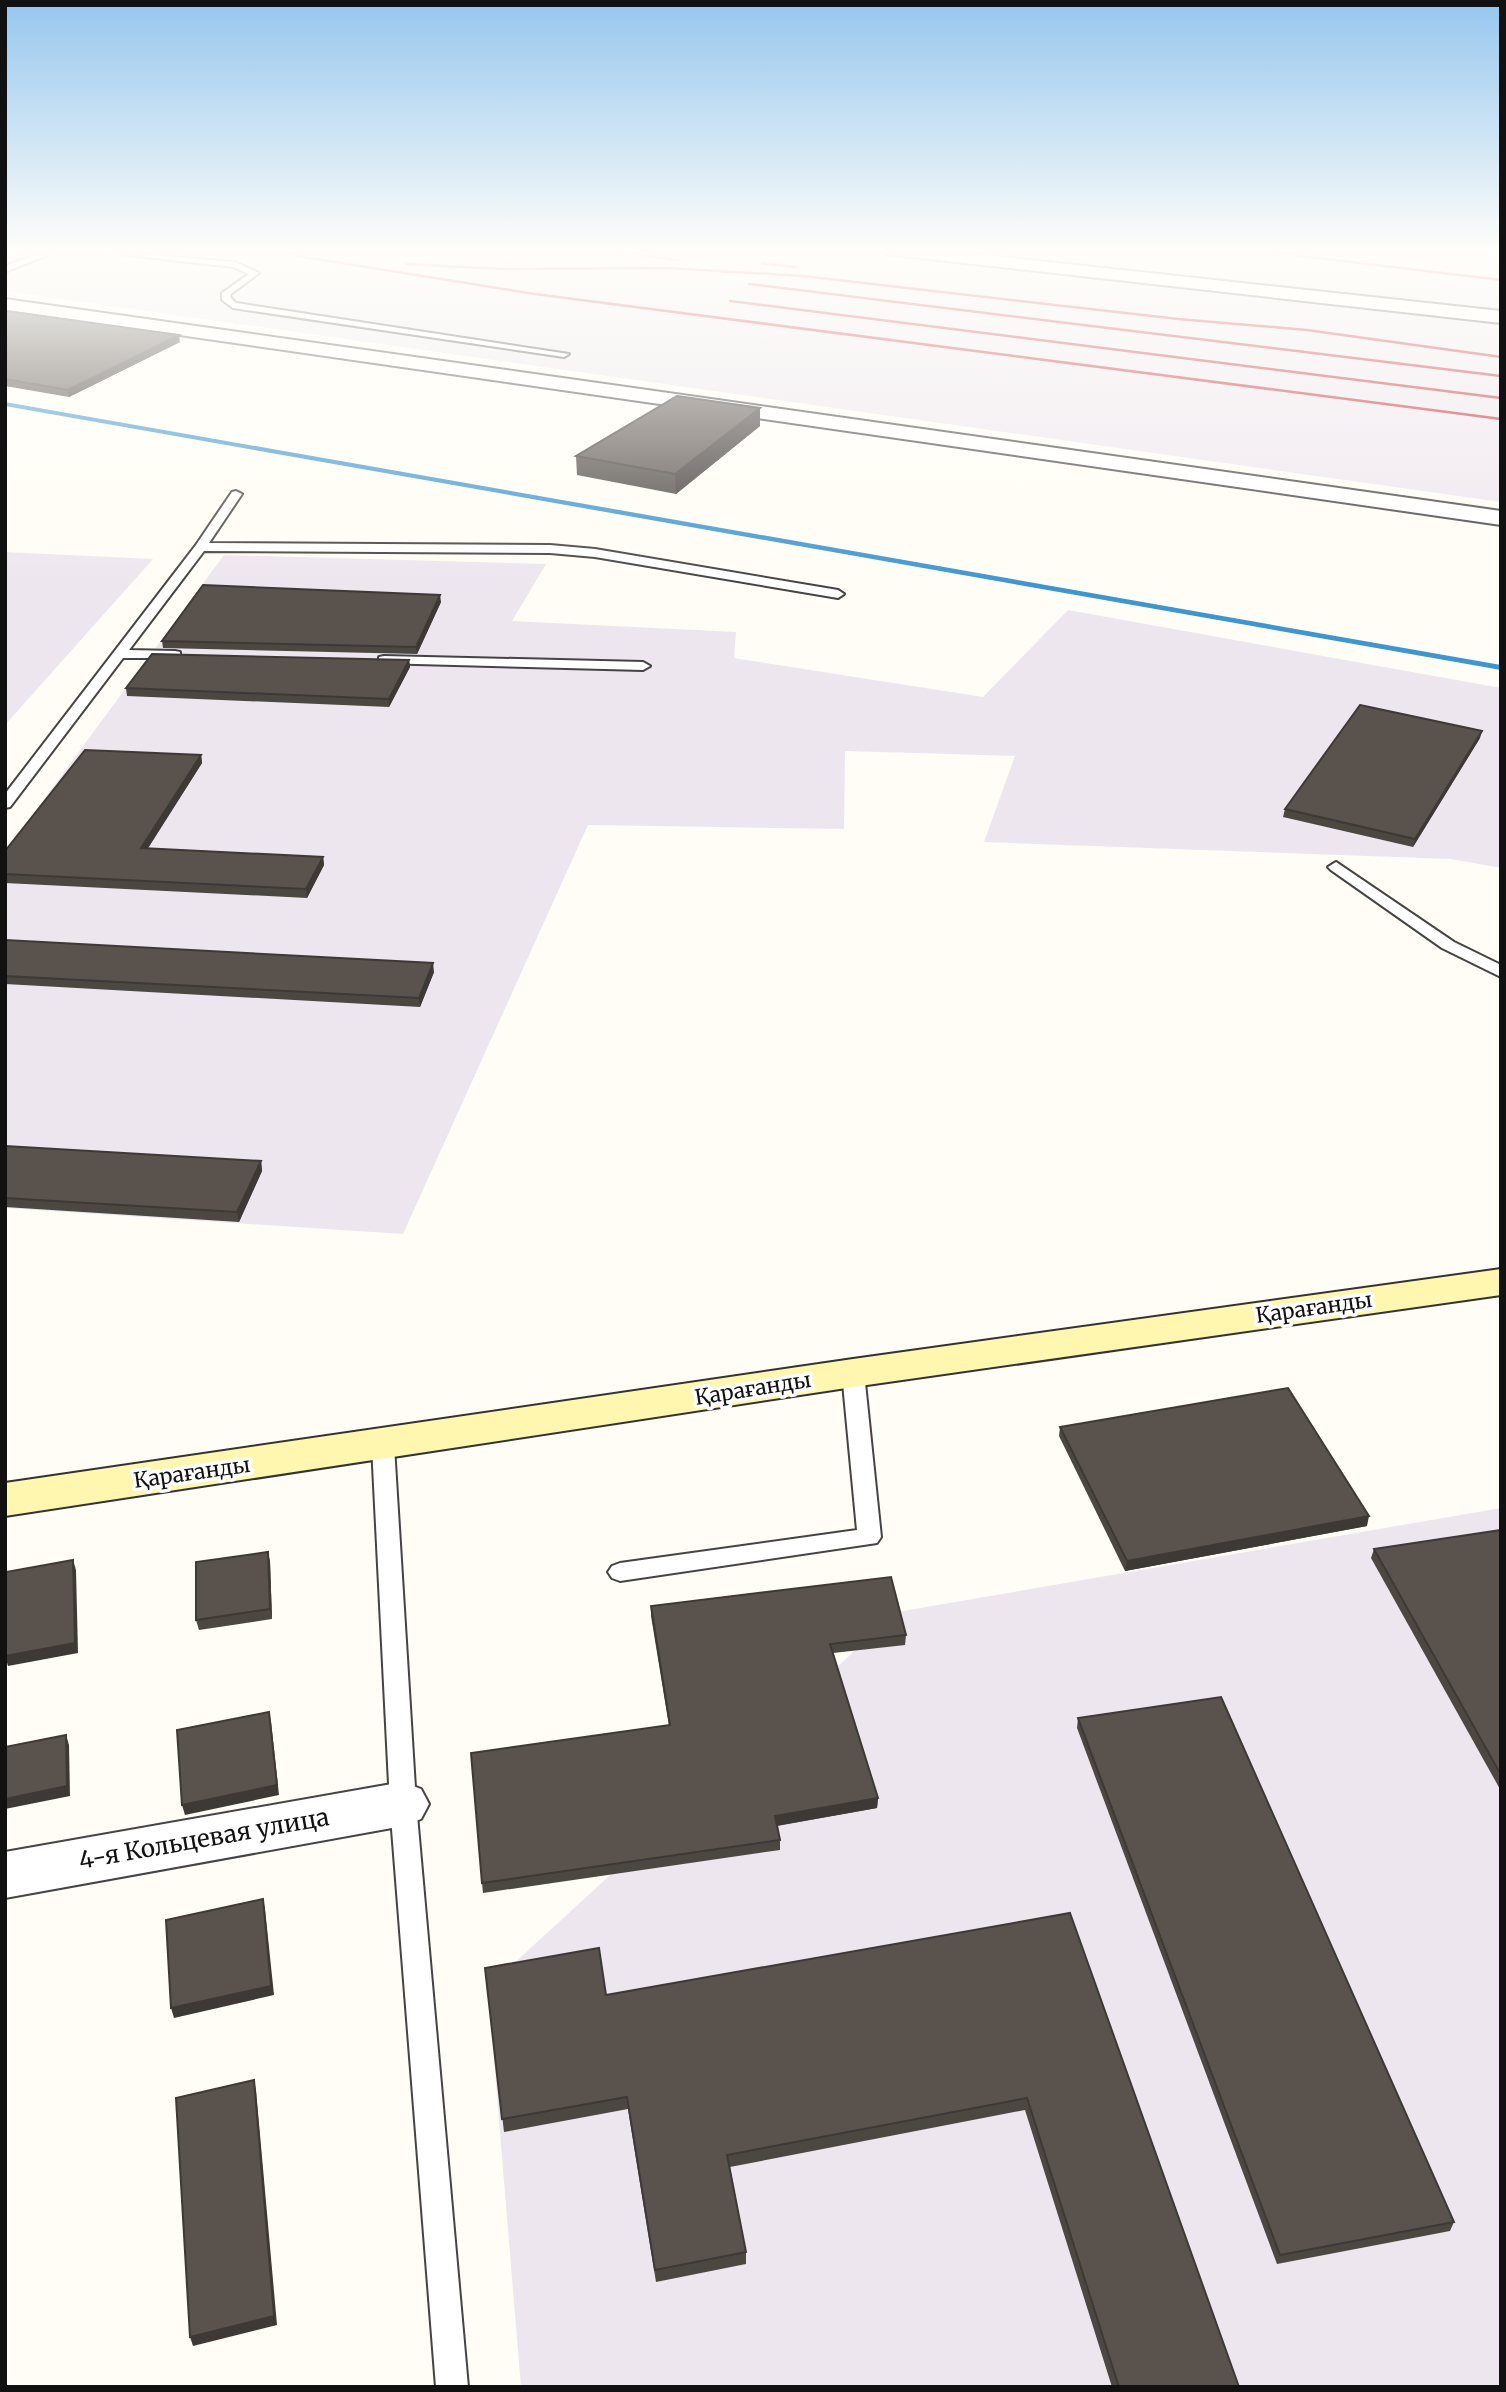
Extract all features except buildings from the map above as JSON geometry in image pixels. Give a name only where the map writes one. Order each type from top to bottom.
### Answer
[{"type":"main road","name":"Қарағанды","points":[[5,1500],[383,1446],[853,1373],[1501,1282]]},
{"type":"street","points":[[401,361],[1501,518]]},
{"type":"street","name":"4-я Кольцевая улица","points":[[5,1875],[403,1804]]},
{"type":"lane","points":[[5,804],[201,547],[236,494]]},
{"type":"lane","points":[[201,547],[550,549],[595,553],[838,594]]},
{"type":"lane","points":[[117,654],[186,655]]},
{"type":"lane","points":[[366,660],[643,666]]},
{"type":"lane","points":[[1336,867],[1448,944],[1501,972]]},
{"type":"lane","points":[[620,1572],[869,1537],[853,1373]]},
{"type":"lane","points":[[383,1446],[403,1804],[452,2387]]},
{"type":"shaded area","points":[[499,361],[1501,361],[1501,502]]},
{"type":"shaded area","points":[[5,552],[153,559],[5,725]]},
{"type":"shaded area","points":[[224,555],[546,564],[512,621],[736,632],[734,658],[983,697],[1068,610],[1501,688],[1501,868],[1451,859],[984,842],[1015,756],[845,751],[844,829],[588,825],[403,1234],[5,1208],[5,852]]},
{"type":"shaded area","points":[[1501,1508],[1501,2387],[521,2387],[488,1987],[897,1612]]},
{"type":"waterway","points":[[5,404],[1501,668]]},
{"type":"railway","points":[[1050,361],[1501,419]]},
{"type":"railway","points":[[1204,361],[1501,398]]},
{"type":"railway","points":[[1375,361],[1501,376]]}]
